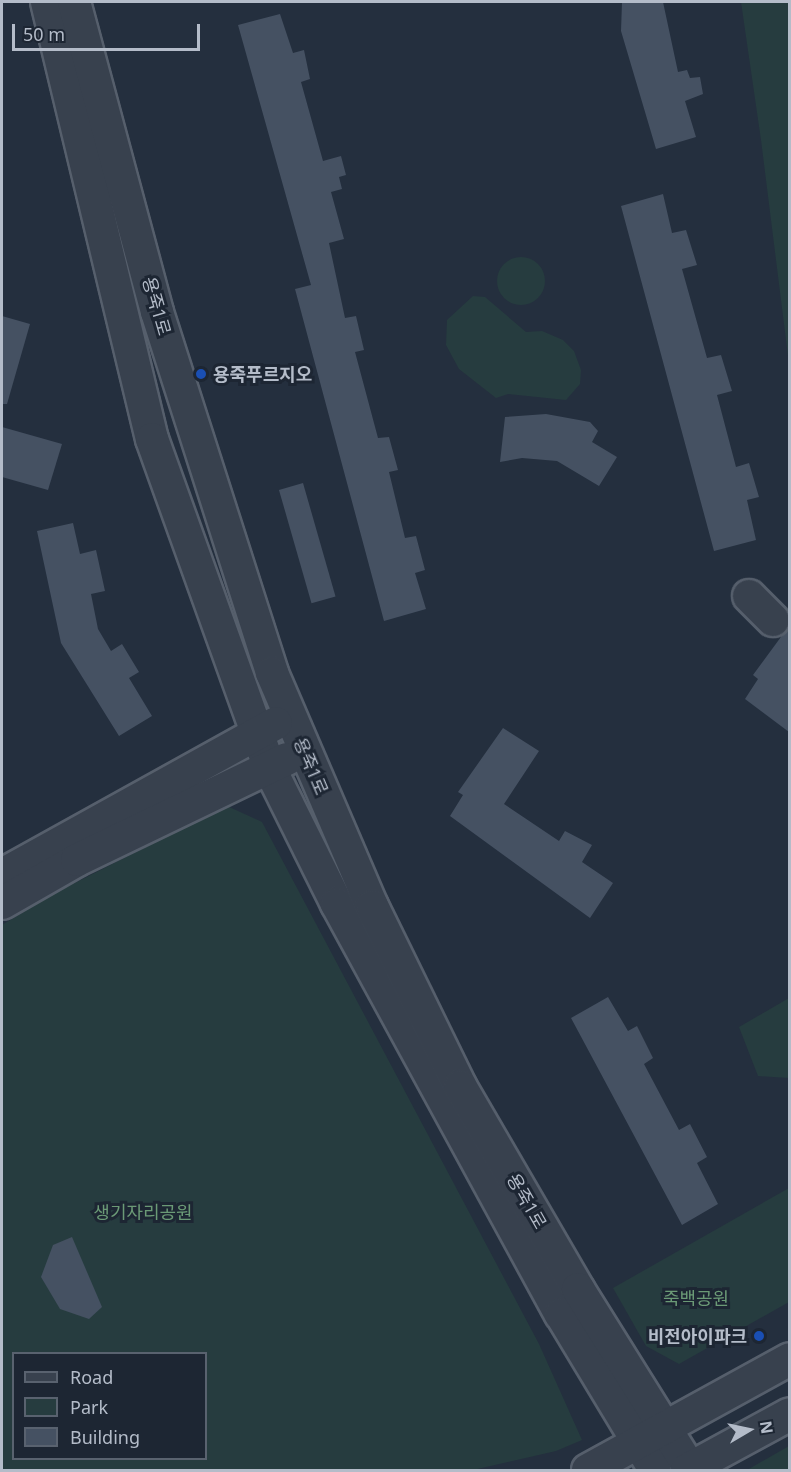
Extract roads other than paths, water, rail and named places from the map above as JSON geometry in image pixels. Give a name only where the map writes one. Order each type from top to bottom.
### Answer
[{"type":"street","points":[[47,2],[152,439],[270,767],[343,915],[561,1314],[655,1470]]},
{"type":"street","name":"용죽1로","points":[[74,2],[157,312],[272,673],[372,906],[460,1086],[578,1289],[666,1429],[689,1470]]},
{"type":"street","points":[[749,596],[773,620]]},
{"type":"street","points":[[2,875],[290,715]]},
{"type":"street","points":[[2,903],[77,860],[305,750]]},
{"type":"street","points":[[588,1470],[639,1445],[789,1359]]},
{"type":"street","points":[[689,1470],[789,1413]]},
{"type":"place","name":"용죽푸르지오","points":[[201,374]]},
{"type":"place","name":"비전아이파크","points":[[759,1336]]},
{"type":"park label","name":"생기자리공원","points":[[143,1212]]},
{"type":"park label","name":"죽백공원","points":[[696,1298]]}]
